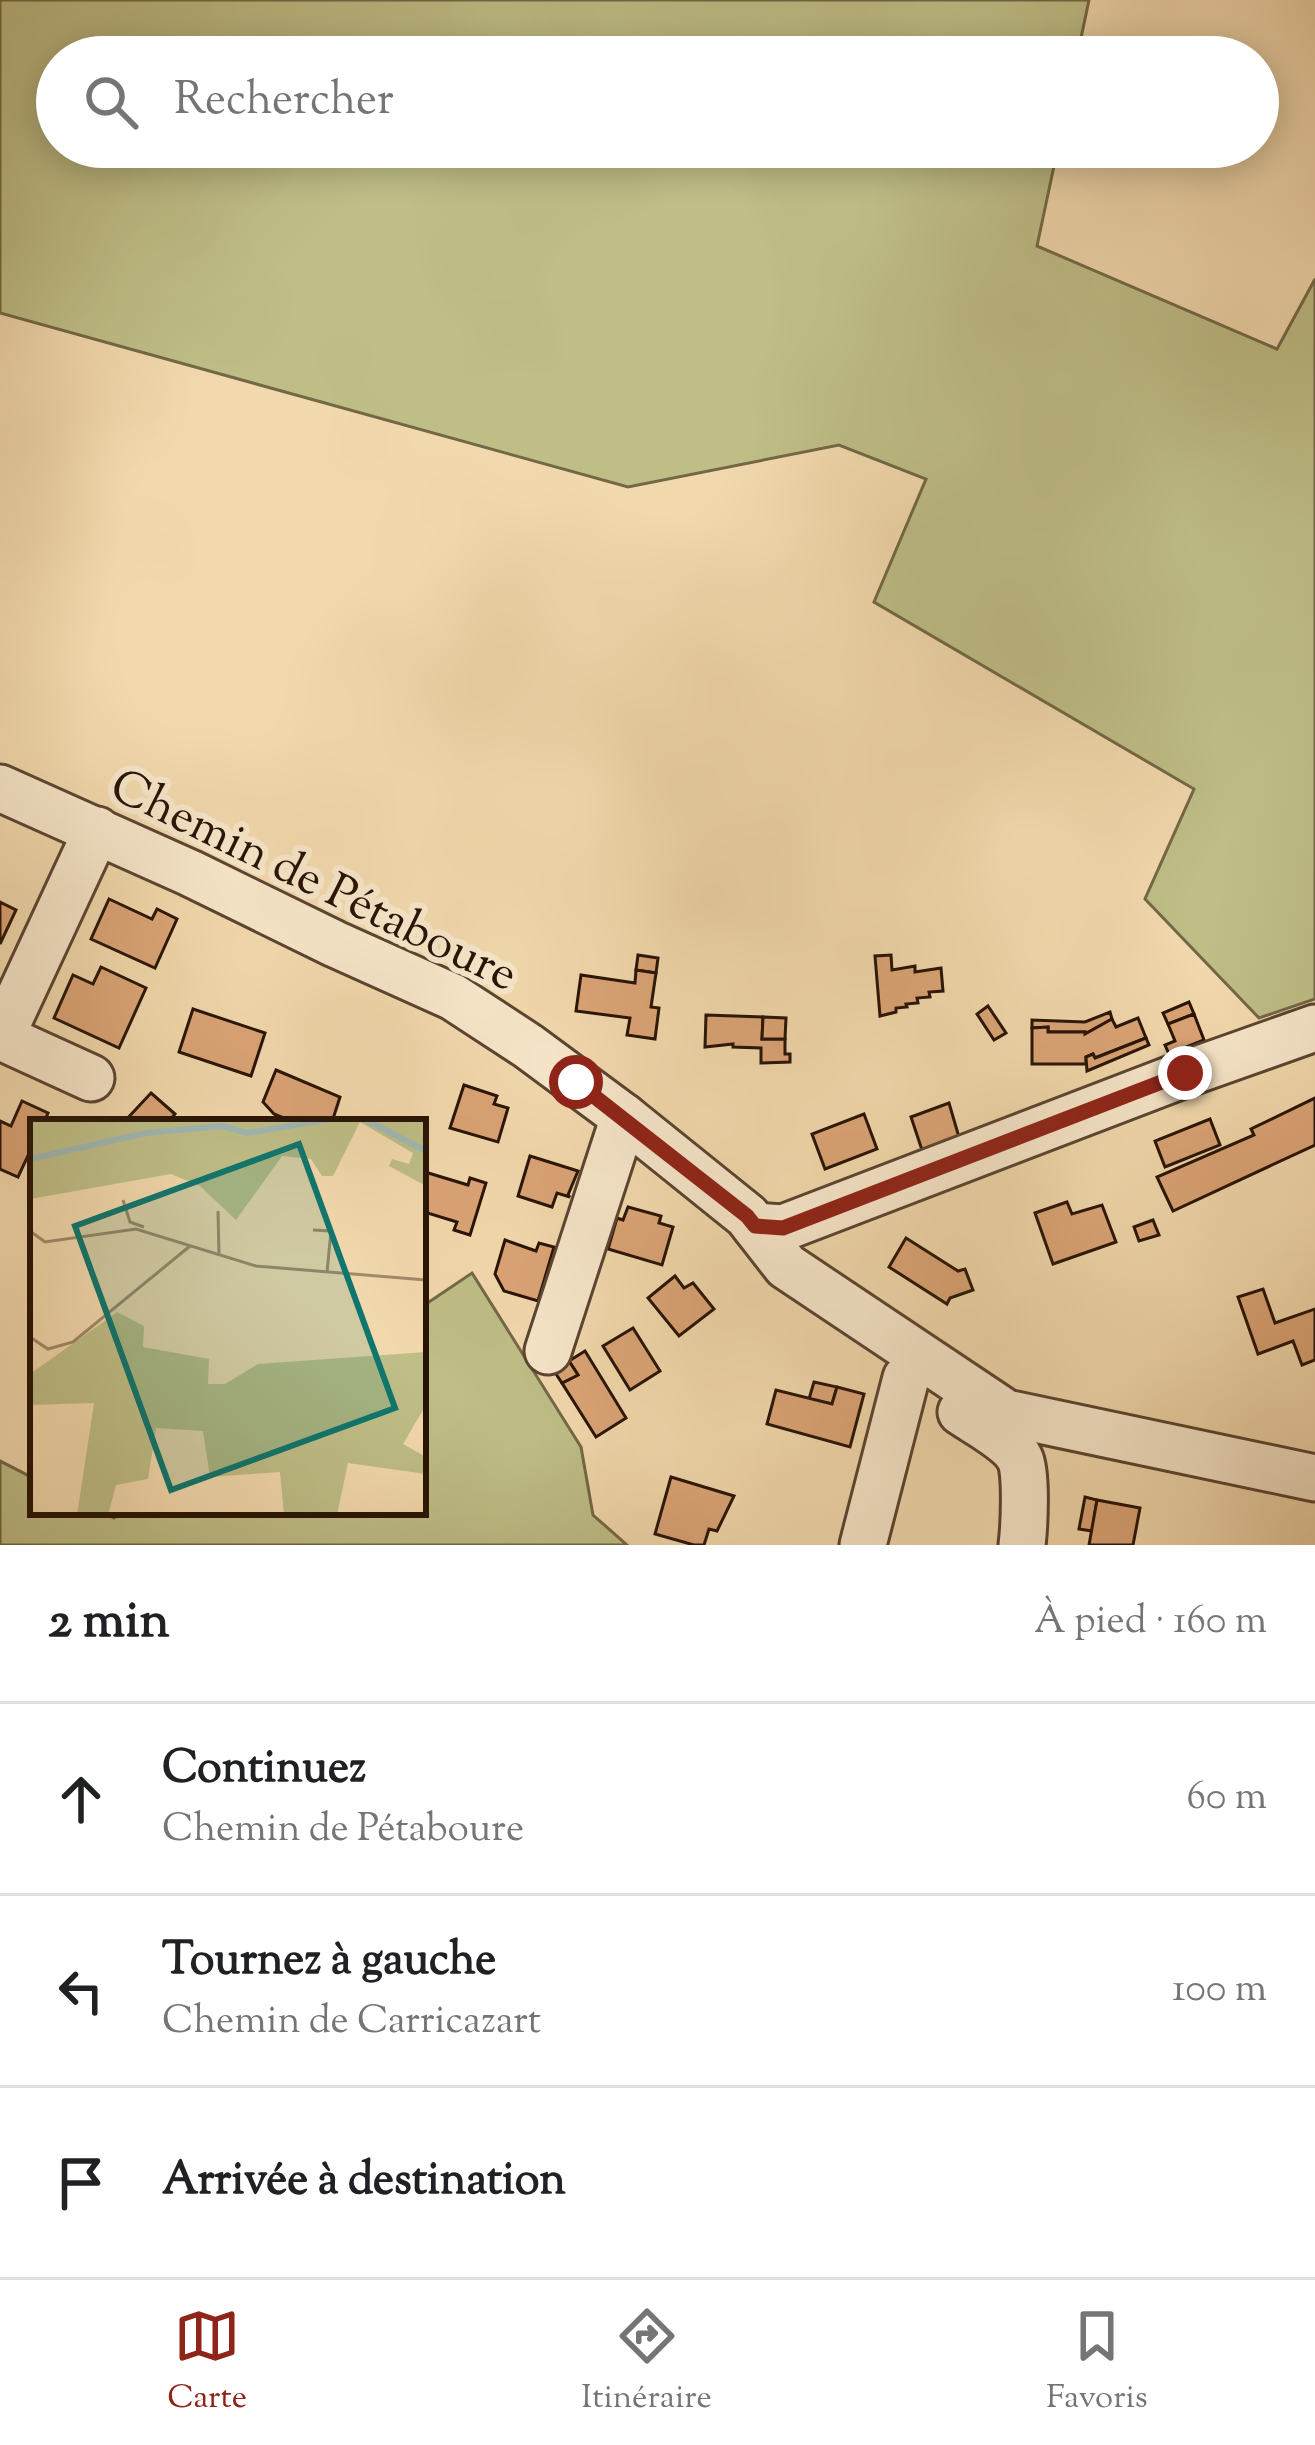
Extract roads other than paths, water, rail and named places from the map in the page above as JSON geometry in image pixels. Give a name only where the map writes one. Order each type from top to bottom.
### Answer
[{"type":"street","name":"Chemin de Pétaboure","points":[[0,788],[453,997],[624,1117],[747,1216],[787,1266],[1006,1413],[1315,1478]]},
{"type":"street","points":[[91,1078],[2,1037],[97,830]]},
{"type":"street","points":[[1022,1545],[1020,1459],[997,1435],[906,1378],[751,1268],[755,1226],[783,1228],[1185,1073],[1315,1028]]},
{"type":"street","points":[[548,1351],[624,1117]]},
{"type":"street","points":[[863,1545],[906,1378]]}]
